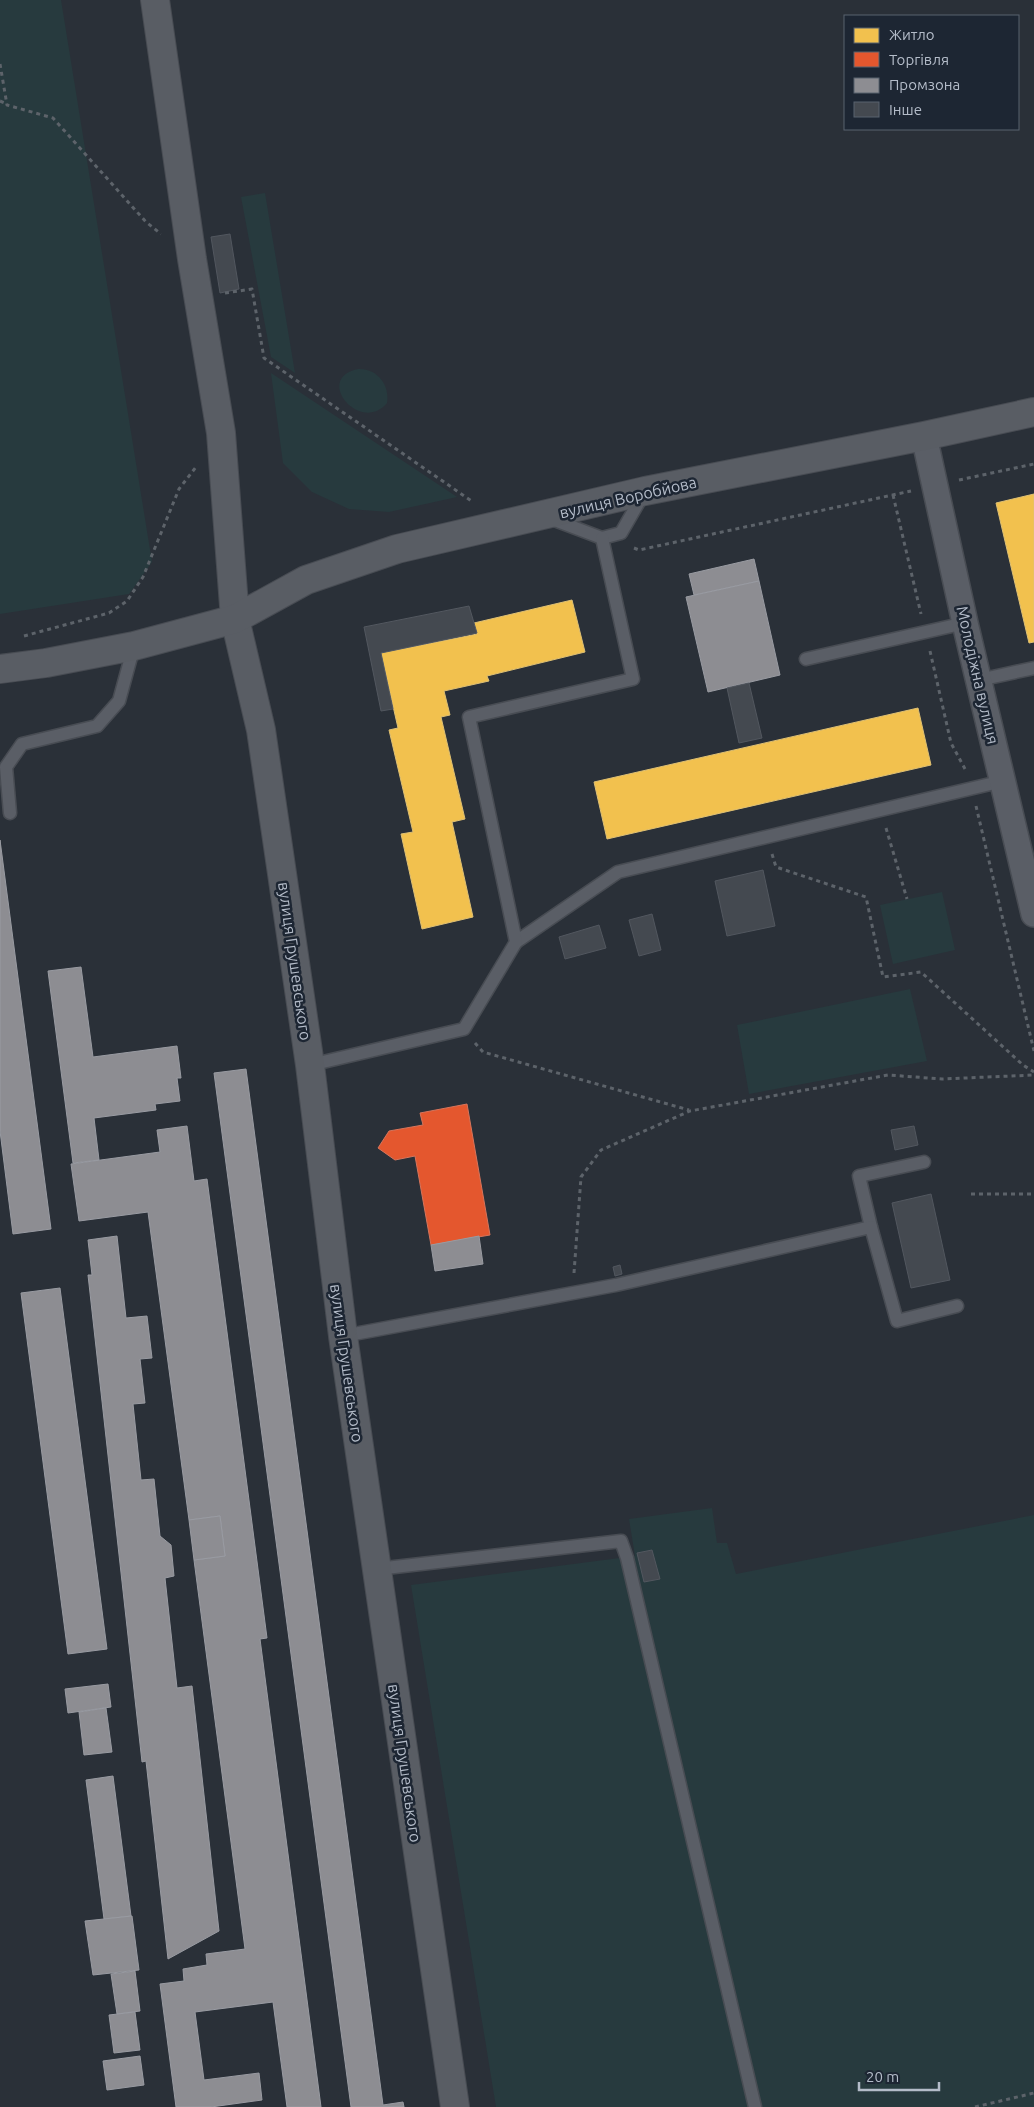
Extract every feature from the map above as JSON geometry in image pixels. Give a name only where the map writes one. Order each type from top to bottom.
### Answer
[{"type":"main road","name":"вулиця Грушевського","points":[[155,0],[192,259],[221,433],[235,619],[261,730],[310,1064],[343,1336],[455,2107]]},
{"type":"main road","name":"вулиця Воробйова","points":[[0,670],[134,646],[235,619],[306,580],[397,549],[645,491],[924,436],[1034,412]]},
{"type":"street","name":"Молодіжна вулиця","points":[[924,436],[1034,914]]},
{"type":"lane","points":[[544,516],[602,538],[621,533],[645,491]]},
{"type":"lane","points":[[516,942],[469,717],[633,679],[602,538]]},
{"type":"lane","points":[[806,659],[966,623]]},
{"type":"lane","points":[[10,813],[6,767],[22,744],[97,726],[119,701],[134,646]]},
{"type":"lane","points":[[979,680],[1034,668]]},
{"type":"lane","points":[[310,1064],[464,1029],[516,942],[618,872],[1003,781]]},
{"type":"lane","points":[[924,1162],[859,1176],[871,1228],[897,1322],[958,1306]]},
{"type":"lane","points":[[343,1336],[573,1293],[871,1228]]},
{"type":"lane","points":[[377,1569],[621,1541],[627,1558],[754,2107]]},
{"type":"path","points":[[0,64],[7,105]]},
{"type":"path","points":[[0,101],[7,105],[53,118],[146,222],[192,259]]},
{"type":"path","points":[[221,294],[252,289],[264,358],[506,525]]},
{"type":"path","points":[[18,638],[109,612],[127,601],[143,577],[179,489],[221,433]]},
{"type":"path","points":[[602,538],[639,550],[1034,464]]},
{"type":"path","points":[[881,810],[907,899]]},
{"type":"path","points":[[767,836],[776,867],[866,896],[883,977],[921,972],[1034,1074]]},
{"type":"path","points":[[464,1029],[483,1052],[690,1111]]},
{"type":"path","points":[[573,1293],[581,1177],[600,1150],[690,1111],[888,1076],[942,1079],[1034,1074]]},
{"type":"path","points":[[971,1194],[1034,1194]]},
{"type":"path","points":[[975,2107],[1034,2093]]},
{"type":"green space","points":[[0,0],[61,0],[152,562],[129,594],[0,614]]},
{"type":"green space","points":[[265,193],[295,373],[271,357],[241,197]]},
{"type":"green space","points":[[358,369],[371,371],[384,384],[387,403],[376,411],[365,412],[354,409],[340,392],[340,383],[345,374]]},
{"type":"green space","points":[[271,373],[457,497],[389,512],[349,509],[312,492],[283,463]]},
{"type":"green space","points":[[942,892],[955,950],[893,964],[880,905]]},
{"type":"green space","points":[[910,989],[927,1061],[749,1094],[737,1025]]},
{"type":"green space","points":[[712,1508],[717,1543],[727,1543],[736,1574],[1034,1515],[1034,2107],[496,2107],[411,1585],[635,1556],[629,1519]]},
{"type":"building: Житло","points":[[1034,494],[1034,642],[1029,643],[996,503]]},
{"type":"building: Житло","points":[[572,600],[585,652],[487,676],[489,681],[444,691],[450,715],[441,717],[465,819],[452,822],[473,917],[422,929],[401,834],[413,832],[389,730],[398,728],[381,653],[477,634],[474,623]]},
{"type":"building: Житло","points":[[918,708],[931,765],[607,839],[594,782]]},
{"type":"building: Торгівля","points":[[467,1104],[490,1235],[431,1245],[415,1156],[395,1160],[378,1148],[389,1131],[423,1125],[420,1113]]},
{"type":"building: Промзона","points":[[754,559],[759,581],[694,595],[689,574]]},
{"type":"building: Промзона","points":[[759,581],[780,675],[708,692],[686,597]]},
{"type":"building: Промзона","points":[[0,840],[51,1229],[13,1234],[0,1131]]},
{"type":"building: Промзона","points":[[81,967],[93,1057],[177,1046],[181,1078],[177,1078],[180,1101],[155,1104],[156,1110],[94,1118],[99,1160],[73,1163],[48,971]]},
{"type":"building: Промзона","points":[[246,1069],[383,2105],[403,2102],[404,2107],[351,2107],[214,1073]]},
{"type":"building: Промзона","points":[[187,1126],[194,1181],[207,1179],[267,1638],[260,1639],[321,2107],[287,2107],[273,2002],[195,2012],[204,2080],[259,2073],[262,2100],[211,2107],[176,2107],[160,1984],[184,1981],[183,1969],[207,1965],[206,1954],[245,1949],[194,1560],[225,1556],[220,1516],[189,1520],[148,1212],[79,1221],[71,1164],[160,1152],[157,1130]]},
{"type":"building: Промзона","points":[[117,1236],[126,1318],[147,1316],[152,1358],[140,1359],[145,1403],[133,1404],[141,1480],[154,1479],[160,1536],[171,1545],[174,1576],[165,1578],[177,1688],[192,1686],[219,1931],[168,1959],[146,1761],[142,1762],[88,1275],[92,1275],[88,1240]]},
{"type":"building: Промзона","points":[[479,1236],[483,1264],[435,1271],[431,1245]]},
{"type":"building: Промзона","points":[[60,1288],[107,1649],[68,1654],[21,1293]]},
{"type":"building: Промзона","points":[[220,1516],[225,1556],[194,1560],[189,1520]]},
{"type":"building: Промзона","points":[[108,1684],[111,1707],[68,1713],[65,1689]]},
{"type":"building: Промзона","points":[[106,1708],[112,1752],[84,1755],[79,1712]]},
{"type":"building: Промзона","points":[[113,1776],[131,1916],[104,1919],[86,1780]]},
{"type":"building: Промзона","points":[[132,1916],[139,1970],[93,1975],[85,1921]]},
{"type":"building: Промзона","points":[[135,1971],[140,2011],[117,2014],[111,1974]]},
{"type":"building: Промзона","points":[[135,2012],[140,2050],[114,2053],[109,2015]]},
{"type":"building: Промзона","points":[[140,2056],[144,2085],[107,2090],[103,2061]]},
{"type":"building: Інше","points":[[230,234],[239,289],[220,293],[211,237]]},
{"type":"building: Інше","points":[[469,606],[477,633],[381,653],[393,709],[381,711],[364,627]]},
{"type":"building: Інше","points":[[749,683],[762,738],[739,743],[727,688]]},
{"type":"building: Інше","points":[[763,870],[775,926],[727,936],[715,881]]},
{"type":"building: Інше","points":[[652,914],[661,950],[639,956],[629,920]]},
{"type":"building: Інше","points":[[599,925],[606,948],[565,959],[559,937]]},
{"type":"building: Інше","points":[[914,1126],[918,1145],[895,1150],[891,1130]]},
{"type":"building: Інше","points":[[931,1194],[950,1280],[911,1288],[892,1203]]},
{"type":"building: Інше","points":[[620,1265],[622,1274],[615,1276],[613,1267]]},
{"type":"building: Інше","points":[[652,1550],[660,1579],[644,1582],[637,1553]]}]
